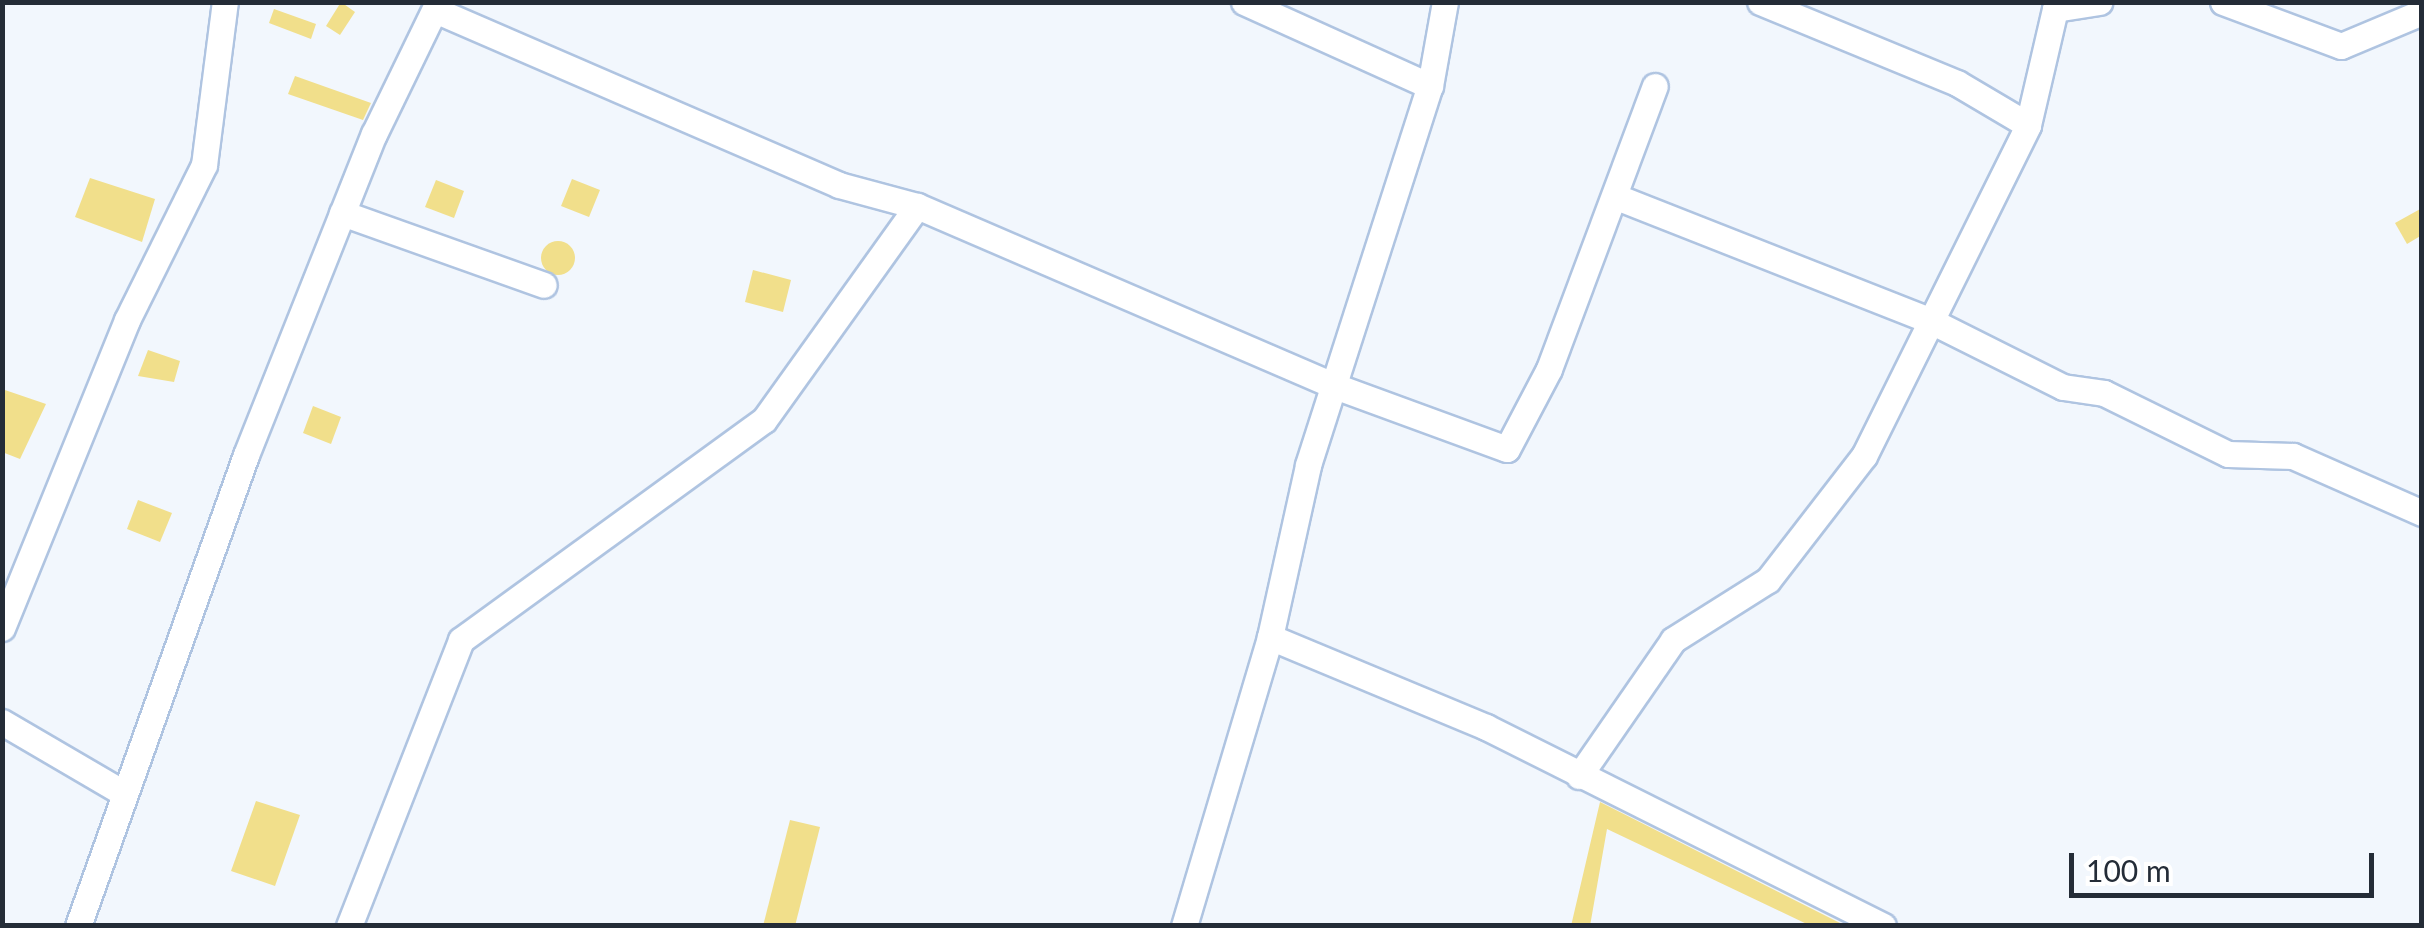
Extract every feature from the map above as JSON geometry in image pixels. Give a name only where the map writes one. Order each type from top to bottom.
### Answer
[{"type":"street","points":[[2,628],[127,320],[204,165],[225,2]]},
{"type":"street","points":[[1244,2],[1430,86]]},
{"type":"street","points":[[1184,926],[1270,637],[1332,385],[1430,86],[1445,2]]},
{"type":"street","points":[[1760,2],[1957,83],[2028,125]]},
{"type":"street","points":[[1579,776],[1672,640],[1768,580],[1824,514],[1933,322],[2028,125],[2054,10],[2099,2]]},
{"type":"street","points":[[2223,2],[2341,46],[2422,12]]},
{"type":"street","points":[[78,926],[120,791],[342,214],[436,6],[839,186],[917,206],[1332,385],[1507,449],[1619,198],[1654,86]]},
{"type":"street","points":[[1619,198],[1933,322],[2228,454],[2293,456],[2422,513]]},
{"type":"street","points":[[349,926],[462,640],[764,420],[917,206]]},
{"type":"street","points":[[342,214],[544,285]]},
{"type":"street","points":[[1270,637],[1579,776],[1882,926]]},
{"type":"street","points":[[2,722],[120,791]]},
{"type":"building","points":[[341,2],[355,12],[340,35],[326,26]]},
{"type":"building","points":[[274,9],[316,24],[311,39],[269,23]]},
{"type":"building","points":[[295,76],[371,103],[363,120],[288,94]]},
{"type":"building","points":[[90,178],[155,199],[142,242],[75,217]]},
{"type":"building","points":[[572,179],[600,190],[589,217],[561,206]]},
{"type":"building","points":[[436,180],[464,191],[454,218],[425,207]]},
{"type":"building","points":[[2422,208],[2422,235],[2407,244],[2395,223]]},
{"type":"building","points":[[558,241],[570,246],[575,258],[570,270],[558,275],[546,270],[541,258],[546,246]]},
{"type":"building","points":[[753,270],[791,280],[783,312],[745,302]]},
{"type":"building","points":[[148,350],[180,361],[174,382],[138,376]]},
{"type":"building","points":[[2,389],[46,404],[20,459],[2,452]]},
{"type":"building","points":[[313,406],[341,417],[331,444],[303,433]]},
{"type":"building","points":[[138,500],[172,513],[160,542],[127,529]]},
{"type":"building","points":[[256,801],[300,815],[275,886],[231,871]]},
{"type":"building","points":[[1600,802],[1846,926],[1811,926],[1607,829],[1590,926],[1571,926]]},
{"type":"building","points":[[790,820],[820,827],[795,926],[763,926]]}]
